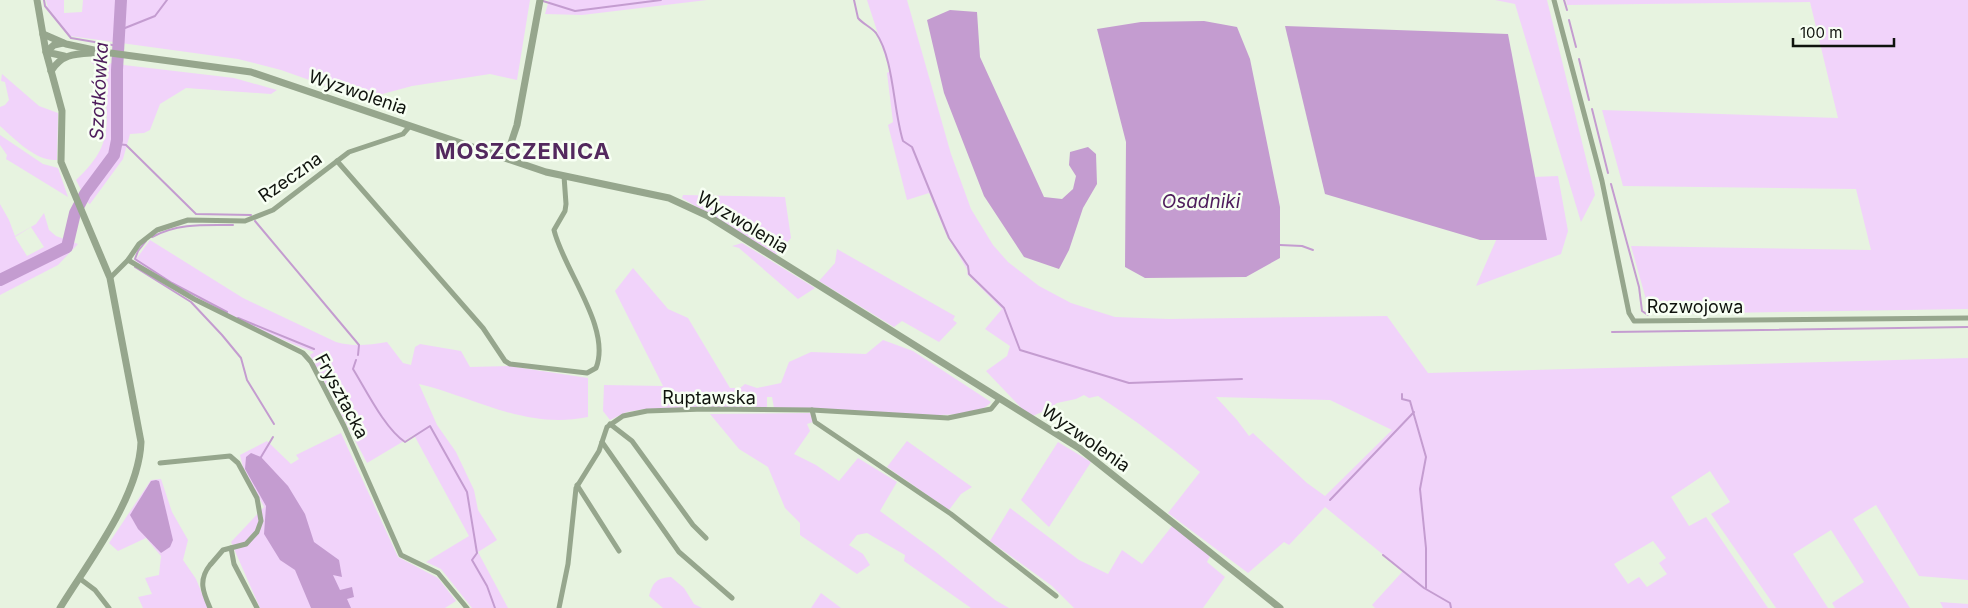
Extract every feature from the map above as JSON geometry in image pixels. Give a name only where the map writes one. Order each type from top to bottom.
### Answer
[{"type":"street","points":[[36,0],[46,52],[62,111],[61,162],[110,278],[137,412],[141,442],[134,483],[127,498],[60,608]]},
{"type":"street","name":"Rozwojowa","points":[[1554,0],[1602,181],[1628,313],[1634,320],[1968,318]]},
{"type":"street","points":[[506,158],[517,125],[539,4]]},
{"type":"street","points":[[43,34],[63,43],[106,52]]},
{"type":"street","points":[[46,52],[54,45],[63,43]]},
{"type":"street","points":[[46,52],[64,56],[106,52]]},
{"type":"street","name":"Wyzwolenia","points":[[106,52],[251,72],[506,158],[564,176],[668,198],[698,211],[1080,448],[1280,608]]},
{"type":"street","points":[[51,71],[57,61],[64,56]]},
{"type":"street","name":"Rzeczna","points":[[110,278],[128,260],[147,236],[172,224],[204,220],[245,220],[272,210],[349,152],[403,134],[410,126]]},
{"type":"street","points":[[337,161],[414,251],[449,287],[493,341],[506,361],[510,364],[587,373],[596,368],[600,360],[596,337],[590,313],[554,230],[565,212],[564,176]]},
{"type":"street","name":"Frysztacka","points":[[128,260],[194,299],[303,353],[310,362],[344,426],[401,555],[438,573],[467,608]]},
{"type":"street","name":"Ruptawska","points":[[610,424],[631,414],[670,410],[812,410],[948,418],[991,409],[1000,398]]},
{"type":"street","points":[[812,410],[815,422],[952,514],[1056,596]]},
{"type":"street","points":[[559,608],[568,564],[577,485],[595,460],[610,424],[632,441],[693,525],[706,538]]},
{"type":"street","points":[[602,442],[679,552],[732,598]]},
{"type":"street","points":[[160,463],[225,455],[236,459],[258,498],[260,521],[257,532],[246,544],[223,550],[210,565],[202,582],[210,608]]},
{"type":"street","points":[[577,485],[619,551]]},
{"type":"street","points":[[232,548],[234,564],[257,608]]},
{"type":"street","points":[[79,578],[95,590],[109,608]]},
{"type":"shaded area","points":[[46,0],[64,0],[64,13],[82,12],[83,0],[530,0],[517,80],[490,74],[412,86],[375,96],[383,106],[281,70],[238,59],[70,36],[48,8]]},
{"type":"shaded area","points":[[549,0],[707,0],[582,15],[545,14]]},
{"type":"shaded area","points":[[867,0],[907,0],[951,154],[971,209],[993,245],[1008,262],[1039,286],[1071,303],[1115,317],[1169,319],[1387,316],[1428,373],[1968,358],[1968,580],[1919,576],[1876,505],[1853,519],[1910,608],[1835,608],[1832,603],[1864,582],[1831,530],[1793,554],[1828,608],[1776,608],[1711,514],[1730,502],[1710,471],[1671,497],[1689,526],[1706,517],[1768,608],[1375,608],[1372,605],[1403,571],[1325,507],[1289,545],[1284,542],[1248,573],[1168,513],[1200,472],[1163,442],[1098,396],[1089,398],[1084,395],[1076,399],[1057,403],[1047,410],[1030,417],[986,371],[1007,356],[1010,346],[985,329],[1002,309],[967,274],[968,271],[946,234],[929,193],[907,200],[888,125],[893,122],[887,73],[890,71]],"holes":[[[1216,397],[1330,400],[1392,430],[1325,496],[1307,483],[1253,433],[1249,436]],[[1653,541],[1666,558],[1659,563],[1667,574],[1647,587],[1639,577],[1628,584],[1614,564]]]},
{"type":"shaded area","points":[[1495,0],[1547,0],[1595,195],[1581,222],[1515,4]]},
{"type":"shaded area","points":[[1566,0],[1968,0],[1968,309],[1661,314],[1649,310],[1631,246],[1871,250],[1856,189],[1623,186],[1602,110],[1838,118],[1810,2],[1567,5]]},
{"type":"shaded area","points":[[90,61],[234,78],[277,90],[271,94],[186,88],[160,104],[150,130],[144,133],[130,134],[123,159],[90,204],[76,180],[98,154],[105,136],[107,87],[103,74]]},
{"type":"shaded area","points":[[2,74],[39,106],[58,113],[57,160],[49,160],[33,153],[0,126],[0,107],[9,100],[5,82],[1,81]]},
{"type":"shaded area","points":[[0,135],[43,164],[58,168],[68,197],[6,159],[7,155],[0,145]]},
{"type":"shaded area","points":[[1558,176],[1568,231],[1561,254],[1476,286],[1497,238],[1533,177]]},
{"type":"shaded area","points":[[683,195],[785,197],[791,238],[776,255],[682,198]]},
{"type":"shaded area","points":[[0,204],[15,236],[36,224],[44,213],[49,230],[56,236],[78,244],[58,265],[0,295]],"holes":[[[31,227],[44,247],[27,256],[15,237]]]},
{"type":"shaded area","points":[[150,240],[243,298],[336,342],[361,345],[387,342],[403,363],[411,365],[415,347],[420,344],[461,351],[470,367],[509,366],[588,378],[588,417],[565,420],[523,416],[502,411],[419,384],[437,425],[456,452],[474,490],[478,510],[497,540],[478,552],[508,608],[472,608],[441,569],[426,562],[469,536],[414,435],[367,463],[310,355],[314,352],[244,322],[135,261]]},
{"type":"shaded area","points":[[742,243],[815,288],[798,299],[739,248],[732,246]]},
{"type":"shaded area","points":[[837,249],[955,316],[953,320],[957,323],[939,342],[902,321],[894,327],[819,281],[835,263]]},
{"type":"shaded area","points":[[633,268],[668,309],[688,318],[730,388],[740,388],[745,384],[757,388],[781,383],[789,362],[811,352],[866,354],[883,340],[913,351],[991,402],[981,409],[973,411],[934,415],[774,408],[772,397],[767,397],[767,407],[645,409],[627,412],[610,420],[603,411],[604,385],[663,386],[615,291]]},
{"type":"shaded area","points":[[810,413],[813,422],[807,424],[810,431],[794,454],[816,465],[839,481],[858,458],[897,482],[880,511],[936,552],[995,600],[1009,608],[971,608],[904,561],[905,555],[867,533],[857,535],[849,545],[863,554],[870,565],[857,574],[800,535],[800,523],[785,508],[768,467],[739,449],[710,414]]},
{"type":"shaded area","points":[[341,433],[398,557],[438,578],[456,601],[445,608],[260,608],[231,542],[264,507],[243,467],[240,455],[267,441],[291,464],[299,459],[296,455]]},
{"type":"shaded area","points":[[907,441],[972,487],[961,494],[949,510],[887,467]]},
{"type":"shaded area","points":[[1058,442],[1091,462],[1049,527],[1021,500]]},
{"type":"shaded area","points":[[161,479],[172,512],[188,540],[183,560],[196,579],[208,608],[143,608],[138,597],[152,594],[145,578],[159,575],[161,556],[146,538],[118,551],[109,543],[151,480]]},
{"type":"shaded area","points":[[1010,508],[1079,560],[1108,574],[1122,550],[1142,564],[1172,526],[1210,556],[1207,562],[1225,577],[1203,608],[1074,608],[1052,586],[990,541]]},
{"type":"shaded area","points":[[671,577],[684,588],[694,604],[702,608],[663,608],[649,596],[656,582],[662,578]]},
{"type":"shaded area","points":[[821,593],[841,608],[811,608]]},
{"type":"shaded area","points":[[1940,602],[1968,604],[1968,608],[1943,608]]},
{"type":"water","points":[[950,10],[977,12],[980,57],[1044,197],[1062,199],[1073,189],[1076,176],[1069,165],[1070,152],[1088,147],[1096,154],[1097,184],[1083,208],[1069,250],[1059,269],[1024,257],[984,196],[944,93],[927,20]]},
{"type":"water","name":"Osadniki","points":[[1204,21],[1237,27],[1250,59],[1280,207],[1280,258],[1246,277],[1145,278],[1125,267],[1126,142],[1097,29],[1141,22]]},
{"type":"water","points":[[1285,26],[1508,34],[1547,240],[1480,240],[1325,194]]},
{"type":"water","points":[[251,453],[261,457],[288,486],[305,514],[314,542],[339,560],[342,577],[333,575],[340,590],[352,587],[354,597],[347,599],[351,608],[311,608],[295,570],[280,560],[264,534],[266,506],[245,469],[246,457]]},
{"type":"water","points":[[151,481],[159,481],[173,540],[170,547],[161,553],[138,529],[130,515]]},
{"type":"waterway","points":[[44,0],[45,6],[71,38],[118,46]]},
{"type":"waterway","name":"Szotkówka","points":[[0,280],[67,247],[75,213],[85,194],[114,155],[117,140],[117,70],[121,0]]},
{"type":"waterway","points":[[120,30],[155,16],[167,0]]},
{"type":"waterway","points":[[543,1],[575,11],[661,0]]},
{"type":"waterway","points":[[854,0],[858,18],[876,33],[882,44],[890,70],[903,141],[912,147],[949,238],[968,266],[969,274],[1004,308],[1020,350],[1129,383],[1242,379]]},
{"type":"waterway","points":[[1564,0],[1567,10]]},
{"type":"waterway","points":[[1569,20],[1576,47]]},
{"type":"waterway","points":[[1579,59],[1589,100]]},
{"type":"waterway","points":[[1592,109],[1608,173]]},
{"type":"waterway","points":[[117,144],[126,145],[196,214],[251,215]]},
{"type":"waterway","points":[[1611,184],[1639,287],[1642,311],[1648,315]]},
{"type":"waterway","points":[[255,221],[359,345],[358,355]]},
{"type":"waterway","points":[[152,237],[181,227],[233,225]]},
{"type":"waterway","points":[[146,241],[138,251],[135,259],[172,283],[227,312]]},
{"type":"waterway","points":[[1280,245],[1302,246],[1313,250]]},
{"type":"waterway","points":[[135,267],[191,302],[222,335],[241,358],[247,380],[274,424]]},
{"type":"waterway","points":[[238,318],[314,349]]},
{"type":"waterway","points":[[1612,332],[1968,327]]},
{"type":"waterway","points":[[356,360],[353,369],[390,428],[405,442],[430,426],[467,492],[477,553],[472,560],[487,586],[495,608]]},
{"type":"waterway","points":[[1402,394],[1402,399],[1410,401],[1426,457],[1420,489],[1426,548],[1426,588]]},
{"type":"waterway","points":[[1330,500],[1414,412]]},
{"type":"waterway","points":[[261,457],[273,437]]},
{"type":"waterway","points":[[1383,555],[1424,588],[1450,603],[1451,608]]},
{"type":"district","name":"MOSZCZENICA","points":[[523,151]]}]
